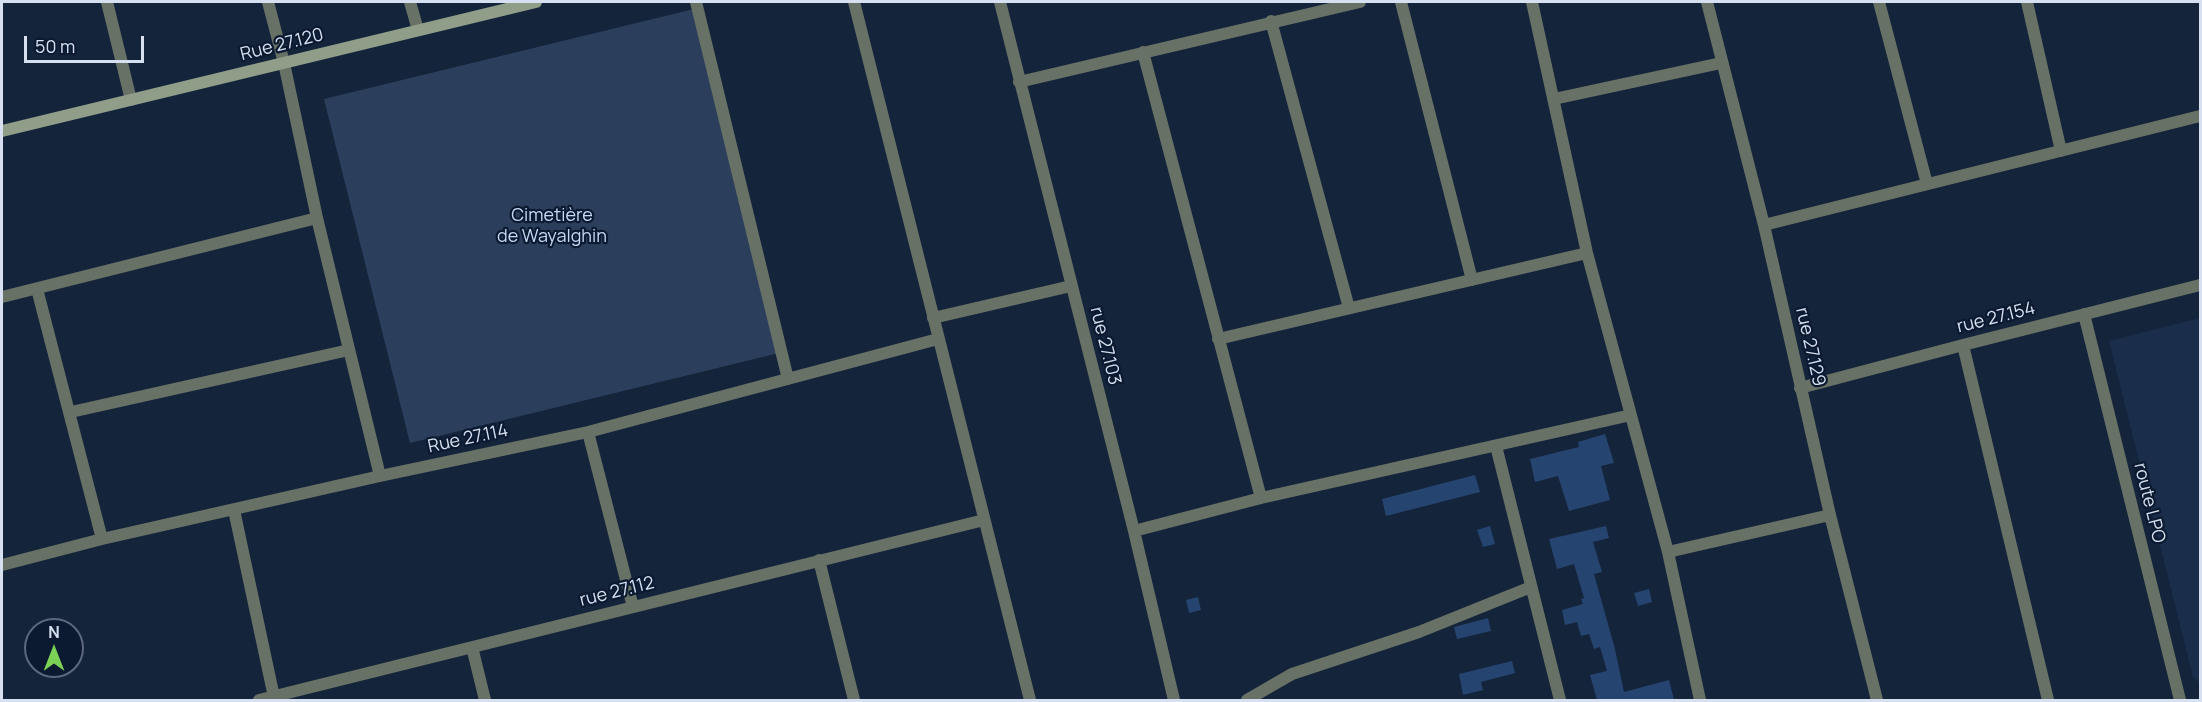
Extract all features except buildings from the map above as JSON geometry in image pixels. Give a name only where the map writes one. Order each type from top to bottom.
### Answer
[{"type":"street","points":[[107,2],[132,100]]},
{"type":"street","points":[[268,2],[284,63],[317,218],[380,476]]},
{"type":"street","points":[[410,2],[418,30]]},
{"type":"street","name":"Rue 27.120","points":[[2,131],[536,2]]},
{"type":"street","points":[[696,2],[788,379]]},
{"type":"street","points":[[854,2],[1030,700]]},
{"type":"street","name":"rue 27.103","points":[[1000,2],[1134,531],[1174,700]]},
{"type":"street","points":[[1019,82],[1271,21],[1360,2]]},
{"type":"street","points":[[1401,2],[1473,280]]},
{"type":"street","points":[[1532,2],[1587,253],[1668,552],[1700,700]]},
{"type":"street","name":"rue 27.129","points":[[1707,2],[1764,225],[1830,515],[1877,700]]},
{"type":"street","points":[[1879,2],[1927,184]]},
{"type":"street","points":[[2027,2],[2061,151]]},
{"type":"street","points":[[1271,21],[1349,308]]},
{"type":"street","points":[[1143,52],[1261,498]]},
{"type":"street","points":[[1554,99],[1721,63]]},
{"type":"street","points":[[1764,225],[2200,116]]},
{"type":"street","points":[[2,297],[317,218]]},
{"type":"street","points":[[1218,339],[1587,253]]},
{"type":"street","name":"rue 27.154","points":[[1800,388],[2200,285]]},
{"type":"street","points":[[933,318],[1071,286]]},
{"type":"street","points":[[38,289],[102,539]]},
{"type":"street","name":"route LPO","points":[[2084,314],[2180,700]]},
{"type":"street","name":"Rue 27.114","points":[[2,565],[102,539],[588,432],[938,339]]},
{"type":"street","points":[[1963,345],[2048,700]]},
{"type":"street","points":[[71,412],[349,350]]},
{"type":"street","points":[[1134,531],[1261,498],[1631,415]]},
{"type":"street","points":[[588,432],[633,607]]},
{"type":"street","points":[[1496,446],[1560,700]]},
{"type":"street","points":[[234,510],[274,697]]},
{"type":"street","points":[[1668,552],[1830,515]]},
{"type":"street","name":"rue 27.112","points":[[258,700],[984,519]]},
{"type":"street","points":[[819,560],[854,700]]},
{"type":"street","points":[[1247,700],[1293,674],[1419,632],[1532,587]]},
{"type":"street","points":[[472,647],[485,700]]},
{"type":"shaded area","points":[[2200,318],[2200,683],[2193,677],[2109,341]]},
{"type":"green space","name":"Cimetière de Wayalghin","points":[[694,9],[779,353],[410,443],[324,99]]}]
